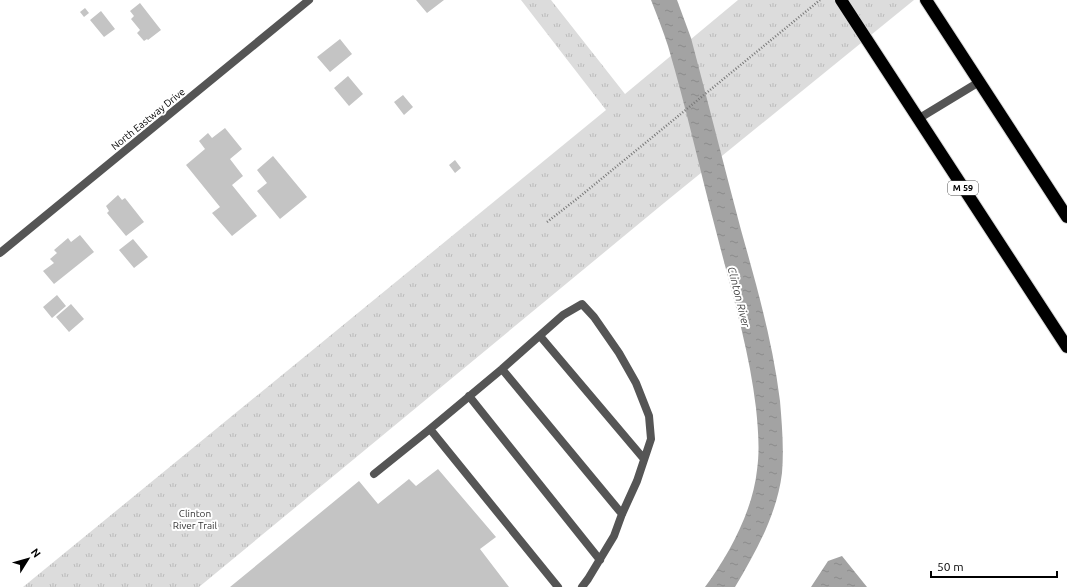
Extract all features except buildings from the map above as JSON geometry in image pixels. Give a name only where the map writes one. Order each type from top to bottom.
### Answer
[{"type":"highway","name":"M 59","points":[[841,0],[1067,347]]},
{"type":"highway","points":[[926,0],[1067,217]]},
{"type":"street","name":"North Eastway Drive","points":[[0,253],[308,0]]},
{"type":"street","points":[[918,119],[979,82]]},
{"type":"street","points":[[374,474],[502,369],[563,315],[582,304],[594,317],[636,383],[649,416],[651,438],[637,481],[614,536],[582,587]]},
{"type":"street","points":[[540,336],[644,459]]},
{"type":"street","points":[[502,369],[622,514]]},
{"type":"street","points":[[469,396],[600,560]]},
{"type":"street","points":[[430,429],[558,587]]},
{"type":"path","points":[[547,222],[820,0]]},
{"type":"green space","name":"Clinton River Trail","points":[[521,0],[551,0],[625,94],[738,0],[914,0],[664,203],[199,587],[23,587],[606,110]]},
{"type":"water","name":"Clinton River","points":[[651,0],[677,0],[691,38],[759,294],[777,379],[782,428],[783,464],[776,503],[758,546],[735,587],[705,587],[723,561],[738,532],[751,501],[755,485],[759,447],[753,386],[739,319],[681,92],[668,46]]},
{"type":"water","points":[[842,556],[867,587],[811,587],[828,561]]}]
